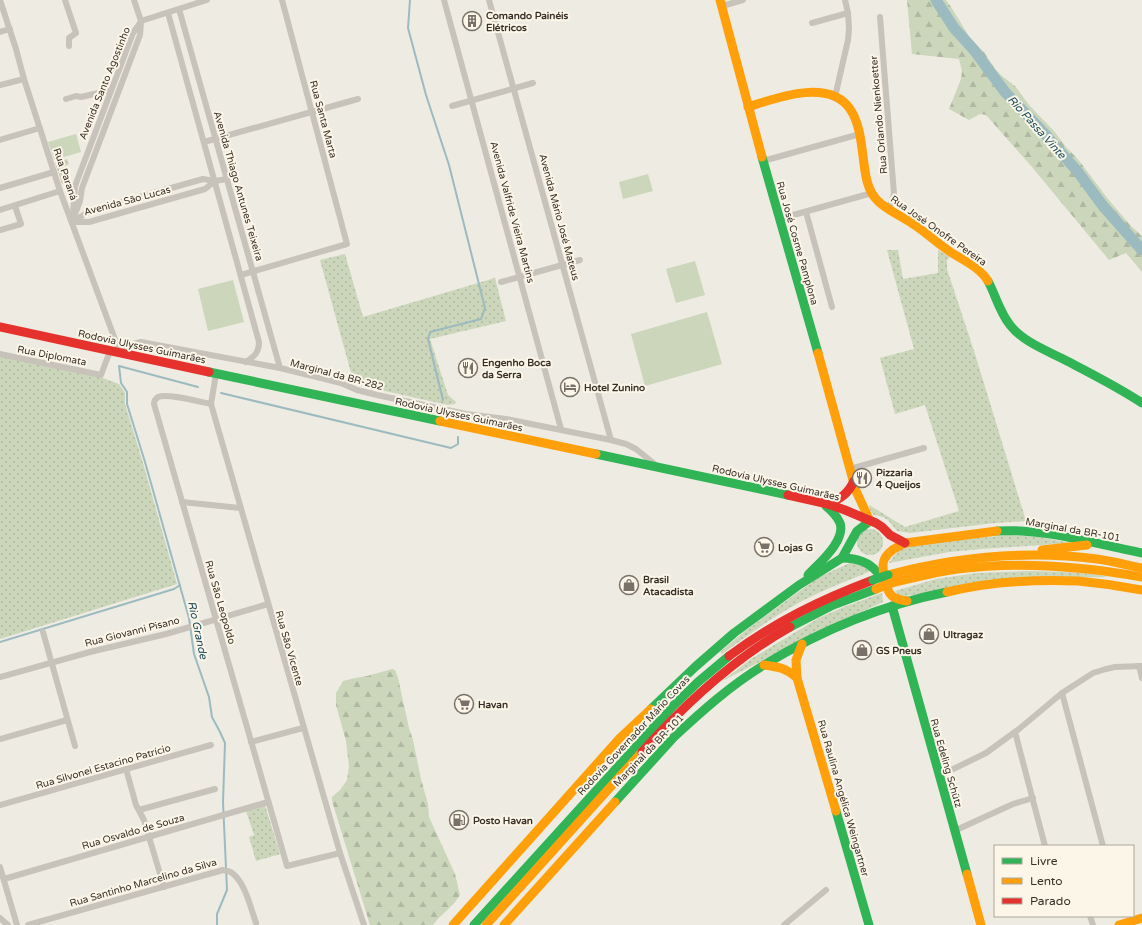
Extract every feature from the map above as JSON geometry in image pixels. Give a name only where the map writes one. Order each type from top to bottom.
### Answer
[{"type":"main road","name":"Rua José Cosme Pamplona","points":[[721,3],[748,107],[829,390],[856,491],[870,521]]},
{"type":"main road","points":[[748,107],[791,94],[805,92],[835,96]]},
{"type":"main road","name":"Rua José Onofre Pereira","points":[[835,96],[850,109],[857,123],[868,180],[872,193],[879,202],[889,210],[909,221],[946,249],[975,267],[986,276],[1005,318],[1020,335],[1109,382],[1142,403]]},
{"type":"main road","name":"Rodovia Ulysses Guimarães","points":[[0,327],[825,503],[870,521],[882,527],[895,538],[905,543]]},
{"type":"main road","points":[[799,585],[831,551],[840,537],[841,525],[837,515],[825,503],[847,494],[854,481]]},
{"type":"main road","name":"Rua José Cosme Pamplona","points":[[854,536],[856,491]]},
{"type":"main road","points":[[453,925],[620,738],[734,633],[799,585],[842,558],[857,531],[870,521]]},
{"type":"main road","name":"Marginal da BR-101","points":[[905,543],[1002,530],[1041,533],[1142,553]]},
{"type":"main road","points":[[876,611],[883,606],[885,602],[877,562],[888,542],[886,531]]},
{"type":"main road","points":[[905,543],[892,550],[884,559],[882,564],[889,592],[892,596],[899,600],[907,601]]},
{"type":"main road","points":[[963,560],[1063,547],[1099,544]]},
{"type":"main road","name":"Rodovia Governador Mário Covas","points":[[474,925],[676,702],[716,666],[779,623],[819,602],[928,565],[1010,556],[1062,556],[1098,559],[1142,568]]},
{"type":"main road","points":[[842,558],[864,561],[870,564],[878,572]]},
{"type":"main road","name":"Rodovia Governador Mário Covas","points":[[890,579],[975,567],[1032,564],[1085,567],[1142,577]]},
{"type":"main road","points":[[1085,567],[1142,589]]},
{"type":"main road","name":"Marginal da BR-101","points":[[504,925],[674,736],[705,709],[764,665],[802,644],[843,624],[876,611],[907,601],[960,588],[1008,582],[1070,581],[1142,589]]},
{"type":"main road","name":"Rodovia Governador Mário Covas","points":[[486,925],[679,712],[709,684],[767,640],[874,584]]},
{"type":"main road","name":"Rua Edeling Schütz","points":[[892,606],[981,925]]},
{"type":"main road","name":"Rua Raulina Angélica Weingartner","points":[[802,644],[796,660],[797,678],[868,925]]},
{"type":"main road","points":[[764,665],[783,667],[789,670],[797,678]]},
{"type":"main road","points":[[645,768],[667,737],[730,667]]},
{"type":"main road","points":[[597,765],[676,702]]},
{"type":"main road","points":[[470,925],[515,856]]},
{"type":"main road","points":[[1122,922],[1142,918]]},
{"type":"street","name":"Rua Paraná","points":[[0,0],[60,191],[120,352]]},
{"type":"street","points":[[65,0],[76,33],[69,38],[69,46]]},
{"type":"street","points":[[134,0],[141,21],[207,0]]},
{"type":"street","name":"Rua Santa Marta","points":[[253,272],[347,244],[282,0]]},
{"type":"street","name":"Avenida Valfride Vieira Martins","points":[[444,0],[561,429]]},
{"type":"street","name":"Avenida Mário José Mateus","points":[[489,0],[611,440]]},
{"type":"street","points":[[721,3],[743,0]]},
{"type":"street","points":[[835,96],[848,40],[848,13],[845,0]]},
{"type":"street","name":"Avenida Thiago Antunes Teixeira","points":[[179,9],[280,368]]},
{"type":"street","points":[[168,13],[259,342],[257,353],[246,362]]},
{"type":"street","points":[[812,23],[848,13]]},
{"type":"street","name":"Rua Orlando Nienkoetter","points":[[880,17],[894,194],[889,210]]},
{"type":"street","name":"Avenida Santo Agostinho","points":[[72,222],[75,186],[133,34],[141,21]]},
{"type":"street","name":"Avenida Santo Agostinho","points":[[72,222],[80,201],[82,188],[140,35],[141,21]]},
{"type":"street","points":[[0,32],[10,29]]},
{"type":"street","points":[[0,85],[24,79]]},
{"type":"street","points":[[452,106],[533,83]]},
{"type":"street","points":[[66,99],[111,90]]},
{"type":"street","points":[[204,142],[358,99]]},
{"type":"street","points":[[101,118],[108,120]]},
{"type":"street","points":[[0,140],[40,128]]},
{"type":"street","points":[[763,161],[860,134]]},
{"type":"street","points":[[0,188],[54,172]]},
{"type":"street","name":"Avenida São Lucas","points":[[72,222],[90,211],[203,179],[215,181],[227,179]]},
{"type":"street","name":"Avenida São Lucas","points":[[72,222],[89,222],[205,189],[215,181]]},
{"type":"street","points":[[0,210],[60,191]]},
{"type":"street","points":[[779,219],[872,193]]},
{"type":"street","points":[[148,195],[151,204]]},
{"type":"street","points":[[80,201],[85,210],[90,211]]},
{"type":"street","points":[[0,230],[21,224],[15,206]]},
{"type":"street","points":[[806,212],[832,307]]},
{"type":"street","points":[[501,282],[580,260]]},
{"type":"street","points":[[241,275],[253,272]]},
{"type":"street","name":"Marginal da BR-282","points":[[120,352],[133,344],[141,342],[280,368],[341,383],[357,390],[377,395],[466,414],[506,419],[611,440],[626,444],[636,449],[661,469]]},
{"type":"street","name":"Rua Diplomata","points":[[0,354],[101,375],[110,350]]},
{"type":"street","name":"Rua São Vicente","points":[[216,374],[211,404],[303,728],[340,853],[364,925]]},
{"type":"street","name":"Rua São Leopoldo","points":[[211,404],[167,396],[159,396],[154,401],[287,866],[340,853]]},
{"type":"street","points":[[850,469],[924,448]]},
{"type":"street","points":[[182,502],[240,508]]},
{"type":"street","name":"Rua Giovanni Pisano","points":[[0,677],[51,662],[184,629],[268,604]]},
{"type":"street","points":[[43,632],[75,746]]},
{"type":"street","points":[[939,776],[986,753],[1016,732],[1062,693],[1100,670],[1115,667],[1140,666],[1142,678]]},
{"type":"street","points":[[1062,693],[1103,845]]},
{"type":"street","points":[[0,739],[67,720]]},
{"type":"street","points":[[251,742],[303,728]]},
{"type":"street","points":[[1016,732],[1045,845]]},
{"type":"street","name":"Rua Silvonei Estacino Patrício","points":[[0,805],[211,745]]},
{"type":"street","points":[[126,770],[138,810],[144,820],[164,887]]},
{"type":"street","points":[[138,810],[215,789]]},
{"type":"street","points":[[954,831],[1013,804],[1033,798]]},
{"type":"street","name":"Rua Osvaldo de Souza","points":[[4,879],[268,802]]},
{"type":"street","points":[[0,867],[17,925]]},
{"type":"street","name":"Rua Santinho Marcelino da Silva","points":[[28,925],[223,870],[230,872],[237,878],[244,890],[256,923]]},
{"type":"street","points":[[784,925],[826,890]]},
{"type":"street","points":[[0,918],[8,925]]},
{"type":"green space","points":[[907,0],[946,0],[972,41],[984,52],[995,69],[1015,86],[1029,105],[1077,158],[1108,199],[1131,226],[1142,236],[1142,272],[1126,253],[1109,260],[1032,167],[986,115],[980,114],[969,120],[949,109],[961,79],[962,71],[959,59],[912,54]]},
{"type":"green space","points":[[76,134],[81,152],[54,160],[48,142]]},
{"type":"green space","points":[[67,159],[69,164],[63,169],[64,173],[68,175],[69,179],[67,183],[62,184],[55,163]]},
{"type":"green space","points":[[648,174],[653,191],[623,199],[619,182]]},
{"type":"green space","points":[[887,250],[898,250],[903,279],[938,273],[938,250],[950,257],[947,260],[947,269],[975,354],[1026,521],[995,523],[910,533],[897,531],[888,520],[874,515],[870,510],[869,505],[905,527],[959,511],[925,405],[895,414],[880,358],[914,349]]},
{"type":"green space","points":[[345,254],[363,317],[495,278],[506,321],[430,339],[448,395],[456,402],[455,404],[448,405],[380,390],[353,380],[320,260]]},
{"type":"green space","points":[[695,261],[705,295],[676,303],[666,269]]},
{"type":"green space","points":[[233,280],[244,322],[208,331],[198,289]]},
{"type":"green space","points":[[707,312],[722,364],[645,386],[631,334]]},
{"type":"green space","points":[[0,356],[100,377],[119,384],[125,393],[125,404],[177,584],[0,639]]},
{"type":"green space","points":[[870,529],[879,533],[883,542],[879,551],[870,555],[861,551],[857,542],[861,533]]},
{"type":"green space","points":[[1010,535],[1038,537],[1071,543],[949,552],[889,563],[905,545]]},
{"type":"green space","points":[[854,561],[873,570],[802,601],[771,619],[722,654],[720,652],[745,631],[819,577]]},
{"type":"green space","points":[[1030,571],[1079,573],[1108,577],[1013,578],[900,597],[895,591],[936,579],[977,573]]},
{"type":"green space","points":[[882,593],[883,602],[835,624],[722,681],[751,659],[819,618]]},
{"type":"green space","points":[[392,669],[395,670],[398,678],[428,804],[429,817],[455,874],[460,895],[433,925],[370,925],[332,801],[332,797],[340,790],[347,780],[349,766],[346,741],[336,705],[336,693],[343,681]]},
{"type":"green space","points":[[265,805],[280,854],[256,861],[249,837],[254,835],[246,811]]},
{"type":"waterway","points":[[410,0],[408,28],[426,95],[449,165],[485,308],[481,319],[430,332],[428,339],[443,400]]},
{"type":"waterway","name":"Rio Passa Vinte","points":[[936,0],[954,28],[974,50],[1005,92],[1078,172],[1103,206],[1142,250]]},
{"type":"waterway","name":"Rio Grande","points":[[198,387],[119,366],[121,383],[127,392],[127,404],[189,618],[194,654],[209,697],[212,717],[225,743],[223,802],[227,890],[217,914],[217,925]]},
{"type":"waterway","points":[[221,393],[451,448],[458,444],[458,437]]},
{"type":"waterway","points":[[0,642],[174,589],[180,585]]},
{"type":"traffic: fast","points":[[762,157],[818,353]]},
{"type":"traffic: fast","points":[[988,281],[1000,309],[1006,320],[1015,331],[1036,346],[1105,381],[1142,403]]},
{"type":"traffic: fast","points":[[209,372],[440,421]]},
{"type":"traffic: fast","points":[[596,454],[788,495]]},
{"type":"traffic: fast","points":[[808,575],[825,558],[835,544],[841,530],[840,523],[837,518],[826,506]]},
{"type":"traffic: fast","points":[[651,709],[695,667],[734,633],[799,585],[842,558],[857,531],[870,521]]},
{"type":"traffic: fast","points":[[997,531],[1051,534],[1142,553]]},
{"type":"traffic: fast","points":[[842,558],[861,561],[870,565],[877,572]]},
{"type":"traffic: fast","points":[[873,580],[888,575]]},
{"type":"traffic: fast","points":[[790,627],[833,605],[876,589]]},
{"type":"traffic: fast","points":[[615,802],[674,737],[728,690],[764,665],[829,630],[899,604],[947,592]]},
{"type":"traffic: fast","points":[[892,606],[967,874]]},
{"type":"traffic: fast","points":[[474,925],[673,706],[698,682],[729,656]]},
{"type":"traffic: fast","points":[[836,811],[869,925]]},
{"type":"traffic: slow","points":[[720,0],[762,157]]},
{"type":"traffic: slow","points":[[748,107],[773,99],[802,93],[816,92],[829,94],[841,100],[850,109],[858,125],[864,168],[874,197],[886,208],[909,221],[947,250],[977,269],[988,281]]},
{"type":"traffic: slow","points":[[818,353],[856,491],[870,521]]},
{"type":"traffic: slow","points":[[440,421],[596,454]]},
{"type":"traffic: slow","points":[[907,601],[892,596],[886,584],[883,572],[885,558],[896,547],[905,543],[997,531]]},
{"type":"traffic: slow","points":[[1042,550],[1087,545]]},
{"type":"traffic: slow","points":[[888,575],[940,564],[1018,555],[1071,556],[1097,559],[1142,568]]},
{"type":"traffic: slow","points":[[891,583],[949,570],[1003,565],[1050,566],[1096,570],[1142,577]]},
{"type":"traffic: slow","points":[[947,592],[995,584],[1045,580],[1078,581],[1142,590]]},
{"type":"traffic: slow","points":[[876,589],[891,583]]},
{"type":"traffic: slow","points":[[802,644],[796,660],[797,678],[836,811]]},
{"type":"traffic: slow","points":[[764,665],[782,668],[797,678]]},
{"type":"traffic: slow","points":[[453,925],[620,738],[651,709]]},
{"type":"traffic: slow","points":[[486,925],[642,752]]},
{"type":"traffic: slow","points":[[504,925],[615,802]]},
{"type":"traffic: slow","points":[[967,874],[981,925]]},
{"type":"traffic: slow","points":[[1119,925],[1142,918]]},
{"type":"traffic: jam","points":[[0,327],[209,372]]},
{"type":"traffic: jam","points":[[828,504],[843,496],[854,481]]},
{"type":"traffic: jam","points":[[788,495],[828,504],[845,510],[876,523],[890,535],[905,543]]},
{"type":"traffic: jam","points":[[729,656],[763,633],[798,613],[873,580]]},
{"type":"traffic: jam","points":[[642,752],[675,717],[729,668],[749,653],[790,627]]},
{"type":"place","name":"Comando Painéis Elétricos","points":[[472,21]]},
{"type":"place","name":"Engenho Boca da Serra","points":[[468,368]]},
{"type":"place","name":"Hotel Zunino","points":[[570,387]]},
{"type":"place","name":"Pizzaria 4 Queijos","points":[[862,478]]},
{"type":"place","name":"Lojas G","points":[[764,547]]},
{"type":"place","name":"Brasil Atacadista","points":[[629,585]]},
{"type":"place","name":"Ultragaz","points":[[929,634]]},
{"type":"place","name":"GS Pneus","points":[[862,650]]},
{"type":"place","name":"Havan","points":[[464,704]]},
{"type":"place","name":"Posto Havan","points":[[459,820]]}]
